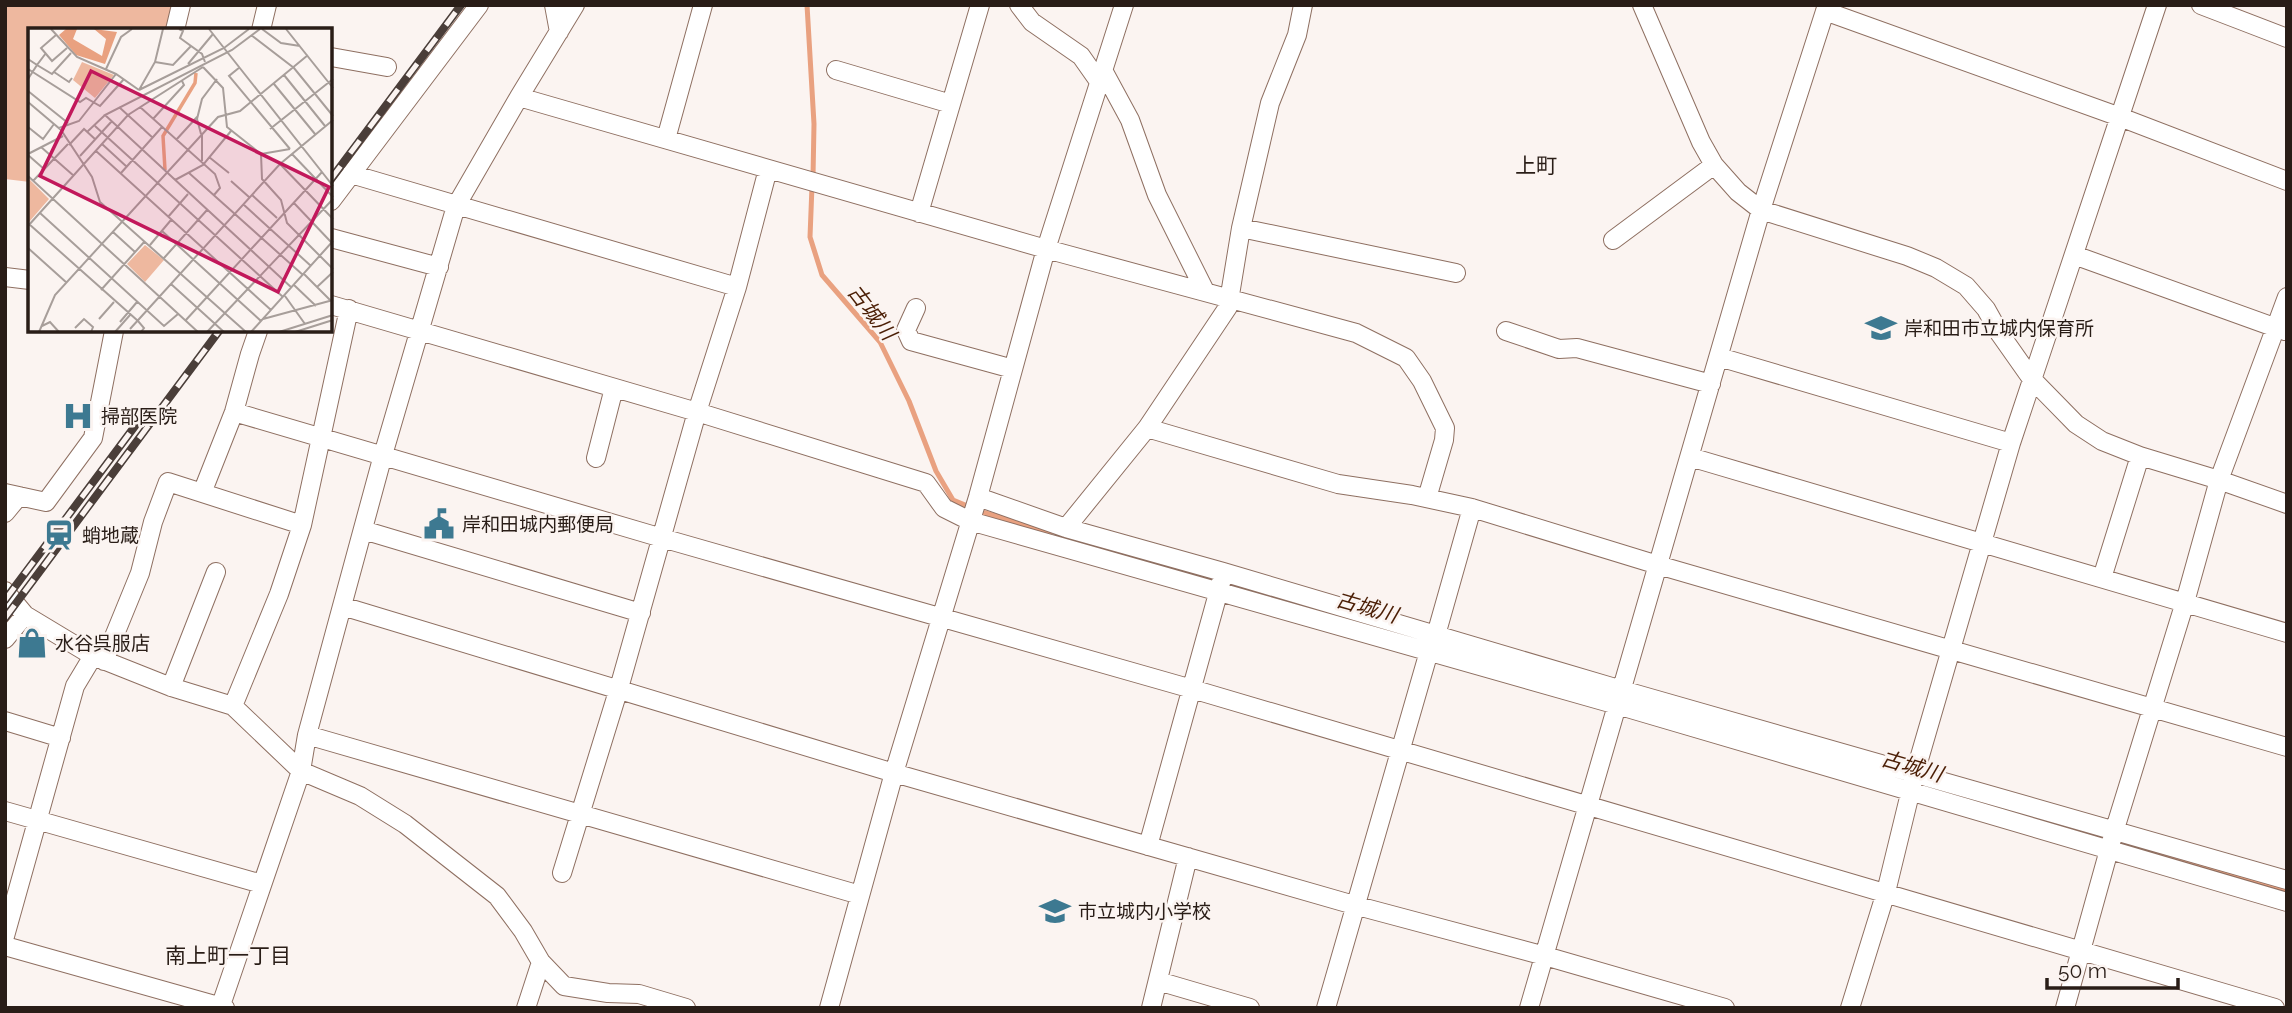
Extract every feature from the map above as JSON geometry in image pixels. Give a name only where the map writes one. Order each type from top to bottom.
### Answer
[{"type":"street","points":[[175,28],[181,5]]},
{"type":"street","points":[[261,28],[267,5]]},
{"type":"street","points":[[332,200],[479,5]]},
{"type":"street","points":[[554,5],[559,32]]},
{"type":"street","points":[[5,946],[222,1007],[301,771],[307,735],[383,455],[456,206],[576,5]]},
{"type":"street","points":[[666,139],[703,5]]},
{"type":"street","points":[[919,213],[980,5]]},
{"type":"street","points":[[1019,5],[1032,22],[1081,56],[1102,78],[1130,120],[1157,195],[1205,290]]},
{"type":"street","points":[[829,1008],[894,772],[971,520],[1046,249],[1124,5]]},
{"type":"street","points":[[1066,528],[1147,428],[1228,307],[1241,228],[1270,103],[1297,35],[1303,5]]},
{"type":"street","points":[[1642,5],[1701,142],[1714,165],[1738,192],[1761,210],[1907,256],[1936,268],[1966,286],[1986,309],[2031,378],[2076,424],[2102,440],[2140,456],[2287,504]]},
{"type":"street","points":[[1850,1008],[1886,892],[1915,773],[2011,443],[2157,5]]},
{"type":"street","points":[[2201,5],[2287,38]]},
{"type":"street","points":[[1529,1008],[1761,210],[1826,8],[2287,181]]},
{"type":"street","points":[[332,57],[387,67]]},
{"type":"street","points":[[836,70],[951,104]]},
{"type":"street","points":[[519,97],[1046,249],[1356,333],[1406,358],[1422,381],[1445,428],[1427,498]]},
{"type":"street","points":[[1613,240],[1714,165]]},
{"type":"street","points":[[562,873],[619,688],[697,412],[737,287],[768,169]]},
{"type":"street","points":[[351,174],[737,287]]},
{"type":"street","points":[[1241,228],[1456,274]]},
{"type":"street","points":[[332,238],[439,267]]},
{"type":"street","points":[[2074,256],[2281,330]]},
{"type":"street","points":[[5,277],[28,280]]},
{"type":"street","points":[[2065,1008],[2114,832],[2185,602],[2219,480],[2281,330],[2287,297]]},
{"type":"street","points":[[332,305],[697,412],[926,483],[944,508],[971,520],[1220,591],[1433,640]]},
{"type":"street","points":[[916,308],[906,330],[911,341],[1013,369]]},
{"type":"street","points":[[233,706],[279,594],[302,525],[349,309]]},
{"type":"street","points":[[1506,331],[1559,349],[1577,348],[1711,384]]},
{"type":"street","points":[[5,513],[12,494],[46,502],[93,438],[114,332]]},
{"type":"street","points":[[202,493],[234,412],[258,332]]},
{"type":"street","points":[[1719,357],[2011,443]]},
{"type":"street","points":[[596,458],[614,388]]},
{"type":"street","points":[[234,412],[1402,750],[2275,1008]]},
{"type":"street","points":[[1147,428],[1338,484],[1472,508],[1658,565],[2287,747]]},
{"type":"street","points":[[2102,578],[2140,456]]},
{"type":"street","points":[[1690,457],[2287,632]]},
{"type":"street","points":[[5,936],[75,686],[98,658],[140,573],[153,522],[168,482],[302,525]]},
{"type":"street","points":[[977,497],[1066,528],[1223,572],[1620,697],[1911,792],[2287,902]]},
{"type":"street","points":[[1326,1008],[1472,508]]},
{"type":"street","points":[[363,530],[640,613]]},
{"type":"street","points":[[171,687],[216,572]]},
{"type":"street","points":[[1149,846],[1223,572]]},
{"type":"street","points":[[5,591],[25,615],[98,658],[171,687],[233,706],[301,771],[359,796],[405,824],[497,896],[523,931],[541,962],[564,986],[608,993],[639,994],[686,1008]]},
{"type":"street","points":[[342,606],[894,772],[1354,905],[1725,1008]]},
{"type":"street","points":[[5,639],[25,615]]},
{"type":"street","points":[[1620,697],[1915,773],[2287,880]]},
{"type":"street","points":[[5,721],[61,738]]},
{"type":"street","points":[[307,735],[860,895]]},
{"type":"street","points":[[5,811],[262,884]]},
{"type":"street","points":[[1151,1008],[1188,857]]},
{"type":"street","points":[[526,1008],[541,962]]},
{"type":"street","points":[[1158,981],[1250,1008]]},
{"type":"shaded area","points":[[5,5],[174,5],[168,28],[28,28],[28,182],[5,179]]},
{"type":"waterway","name":"古城川","points":[[807,5],[814,124],[813,177]]},
{"type":"waterway","name":"古城川","points":[[812,186],[810,237],[822,275],[880,342],[909,401],[936,471],[953,500],[982,512],[1050,532]]},
{"type":"waterway","name":"古城川","points":[[1154,562],[1363,622]]},
{"type":"waterway","name":"古城川","points":[[1856,766],[2287,891]]},
{"type":"railway","points":[[332,178],[461,5]]},
{"type":"railway","points":[[5,618],[218,332]]},
{"type":"railway","points":[[5,600],[135,426]]},
{"type":"place","name":"岸和田市立城内保育所","points":[[1881,328]]},
{"type":"place","name":"掃部医院","points":[[78,416]]},
{"type":"place","name":"岸和田城内郵便局","points":[[439,524]]},
{"type":"place","name":"蛸地蔵","points":[[59,535]]},
{"type":"place","name":"水谷呉服店","points":[[32,643]]},
{"type":"place","name":"市立城内小学校","points":[[1055,911]]},
{"type":"district","name":"上町","points":[[1536,165]]},
{"type":"district","name":"南上町一丁目","points":[[228,955]]}]
